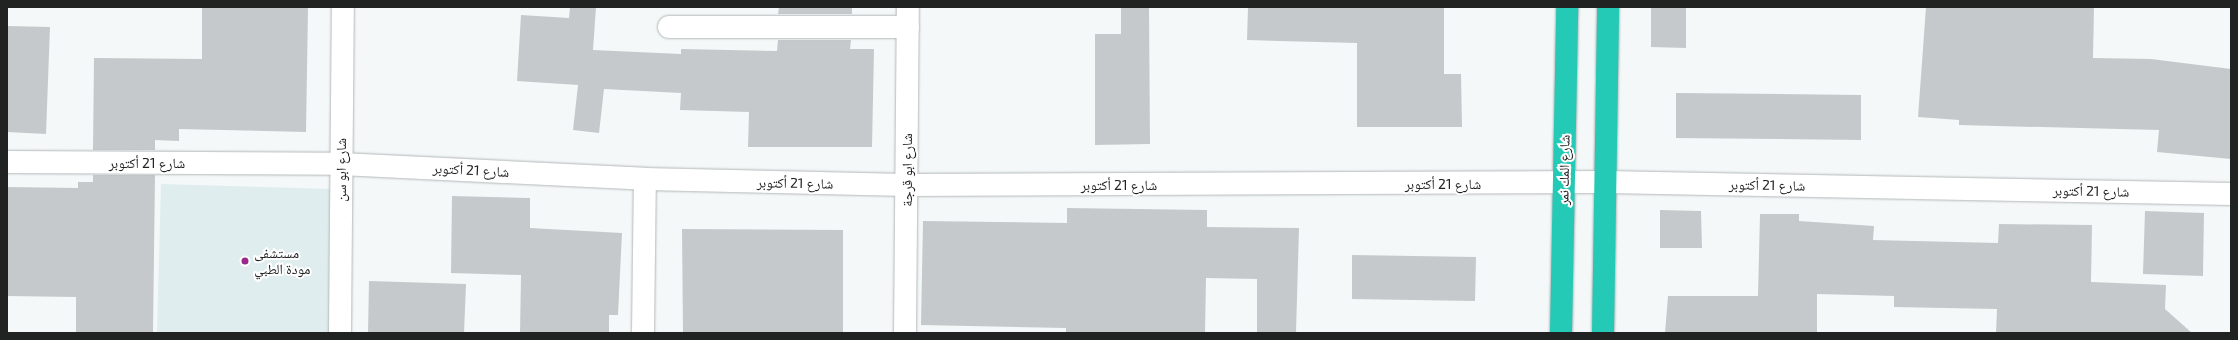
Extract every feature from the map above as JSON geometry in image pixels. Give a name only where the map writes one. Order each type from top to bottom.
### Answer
[{"type":"highway","name":"شارع المك نمر","points":[[1561,333],[1567,7]]},
{"type":"highway","points":[[1603,333],[1608,7]]},
{"type":"street","name":"شارع ابو سن","points":[[340,333],[343,7]]},
{"type":"street","points":[[669,27],[908,17]]},
{"type":"street","name":"شارع ابو قرجة","points":[[905,333],[908,17]]},
{"type":"street","name":"شارع 21 أكتوبر","points":[[7,162],[341,164],[645,180],[906,185],[1564,184],[1606,182],[2231,194]]},
{"type":"street","points":[[643,333],[645,180]]},
{"type":"shaded area","name":"مستشفى مودة الطبي","points":[[161,184],[334,189],[330,333],[157,333]]},
{"type":"building","points":[[202,7],[308,7],[306,132],[179,129],[179,141],[155,140],[155,150],[93,150],[94,58],[202,59]]},
{"type":"building","points":[[570,7],[596,7],[593,50],[681,54],[681,49],[777,51],[778,40],[851,40],[850,49],[874,49],[872,147],[748,147],[749,112],[680,110],[681,93],[604,89],[599,133],[573,130],[578,85],[517,81],[521,15],[569,18]]},
{"type":"building","points":[[779,7],[852,7],[852,14],[778,14]]},
{"type":"building","points":[[1121,7],[1149,7],[1150,144],[1095,145],[1095,34],[1121,34]]},
{"type":"building","points":[[1248,7],[1444,7],[1444,74],[1461,74],[1462,127],[1357,127],[1357,43],[1247,40]]},
{"type":"building","points":[[1651,7],[1686,7],[1686,48],[1651,47]]},
{"type":"building","points":[[1926,7],[2094,7],[2093,58],[2151,59],[2231,69],[2231,159],[2157,152],[2159,130],[1959,125],[1959,120],[1918,117]]},
{"type":"building","points":[[7,26],[50,27],[46,134],[7,132]]},
{"type":"building","points":[[1676,93],[1861,95],[1861,140],[1676,138]]},
{"type":"building","points":[[93,175],[155,175],[153,333],[76,333],[76,297],[7,296],[7,187],[78,188],[78,182],[93,182]]},
{"type":"building","points":[[452,196],[530,198],[530,228],[622,233],[618,315],[609,315],[609,333],[520,333],[521,275],[451,273]]},
{"type":"building","points":[[1067,208],[1207,210],[1207,227],[1299,228],[1296,333],[1257,333],[1257,279],[1206,278],[1205,333],[1066,333],[1066,328],[921,325],[923,221],[1067,223]]},
{"type":"building","points":[[1660,210],[1701,211],[1702,248],[1660,248]]},
{"type":"building","points":[[2145,211],[2204,213],[2203,276],[2143,274]]},
{"type":"building","points":[[1760,214],[1799,214],[1799,221],[1874,226],[1873,240],[1998,243],[1999,224],[2092,225],[2091,282],[2166,285],[2165,309],[2192,333],[1996,333],[1997,309],[1894,307],[1894,296],[1817,294],[1817,333],[1665,333],[1668,296],[1758,296]]},
{"type":"building","points":[[682,229],[843,230],[843,333],[683,333]]},
{"type":"building","points":[[1352,255],[1476,257],[1475,301],[1352,299]]},
{"type":"building","points":[[369,281],[466,284],[464,333],[368,333]]},
{"type":"place","name":"مستشفى مودة الطبي","points":[[245,261]]}]
